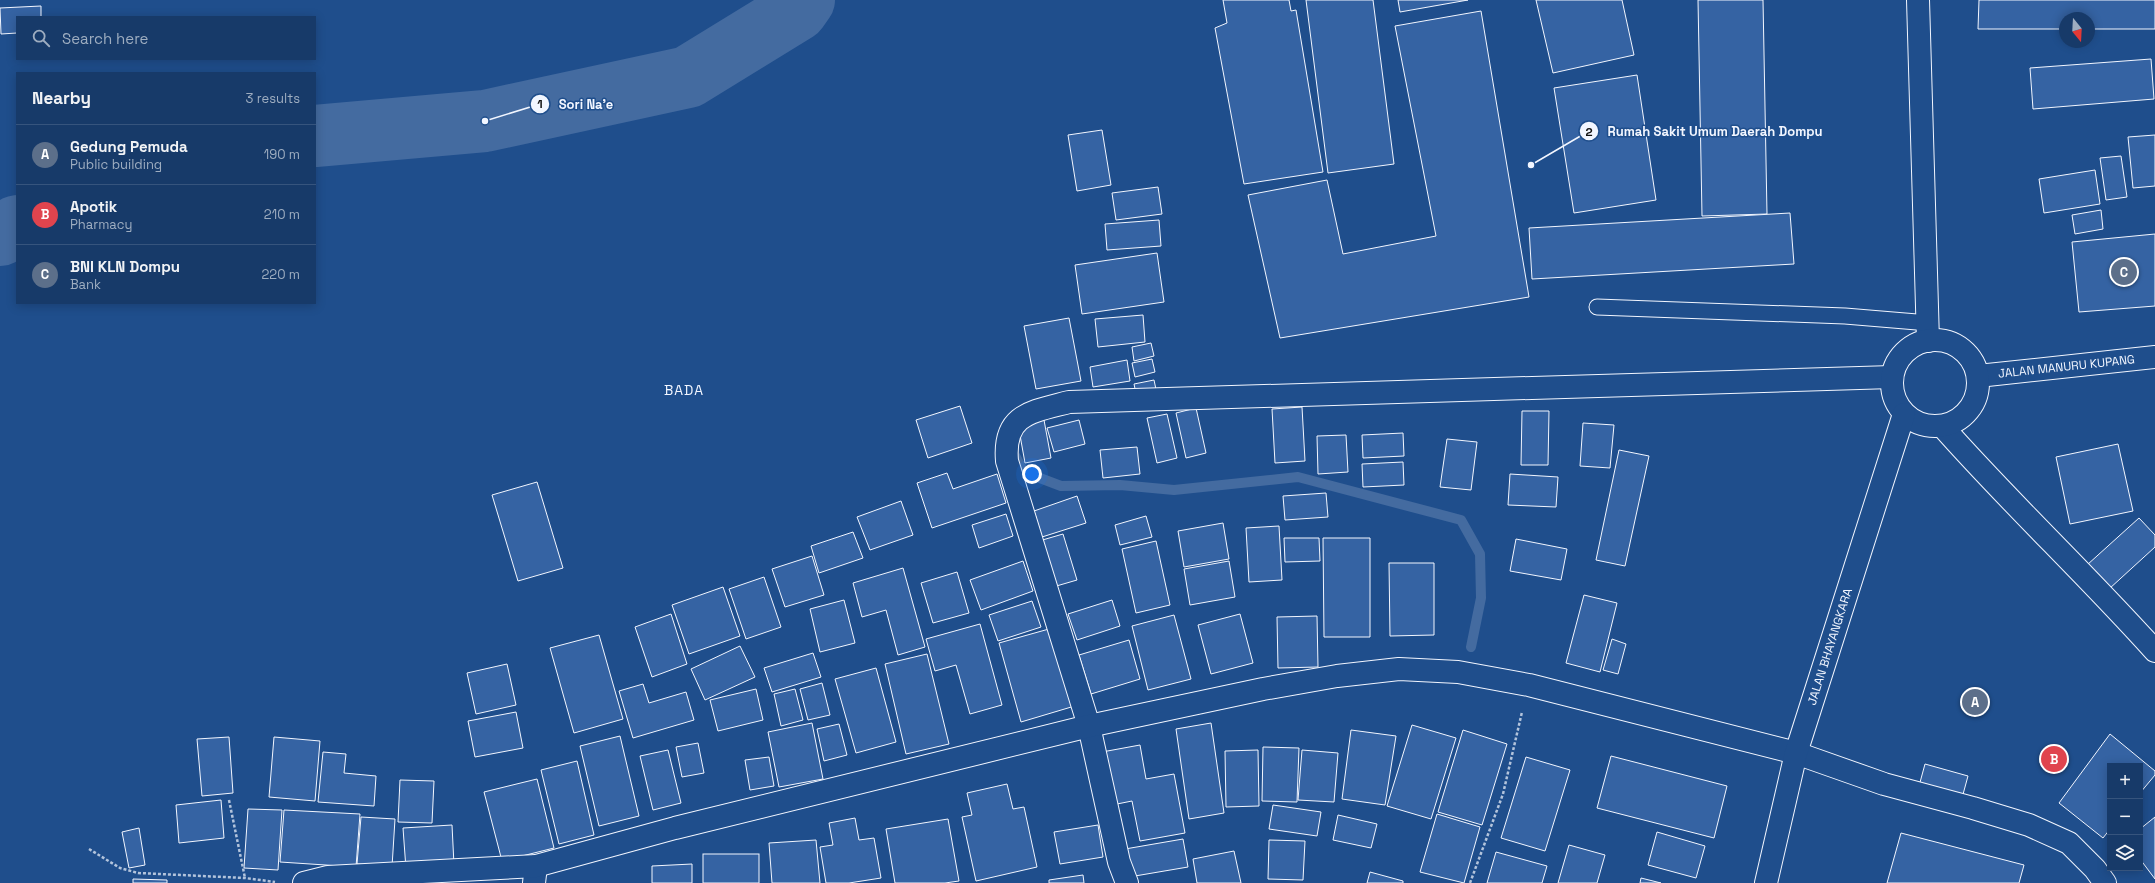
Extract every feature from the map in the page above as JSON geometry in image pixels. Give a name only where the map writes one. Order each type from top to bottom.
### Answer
[{"type":"main road","points":[[1918,0],[1918,41],[1928,332],[1915,345],[1904,353],[1896,364],[1892,377],[1892,390],[1896,403],[1904,414],[1915,422],[1928,426],[1942,426],[1955,422],[1966,414],[1974,403],[1978,389],[1978,376],[1974,363],[1966,352],[1955,344],[1942,340],[1928,332]]},
{"type":"main road","name":"JALAN MANURU KUPANG","points":[[1978,376],[2155,357]]},
{"type":"main road","points":[[1127,883],[1119,862],[1088,726],[1007,461],[1006,444],[1009,433],[1016,422],[1037,409],[1069,402],[1892,377]]},
{"type":"main road","name":"JALAN BHAYANGKARA","points":[[1766,883],[1796,753],[1904,414]]},
{"type":"main road","points":[[1942,426],[2155,651]]},
{"type":"main road","points":[[304,883],[328,876],[535,875],[675,828],[1088,726],[1263,689],[1337,676],[1399,669],[1458,672],[1529,685],[1796,753],[1884,784],[2029,825],[2069,843],[2095,869],[2105,883]]},
{"type":"lane","points":[[1597,307],[1845,316],[1928,332]]},
{"type":"path","points":[[1470,883],[1503,794],[1529,685]]},
{"type":"path","points":[[229,800],[245,878]]},
{"type":"path","points":[[89,849],[120,868],[138,873],[245,878],[279,883]]},
{"type":"building","points":[[1223,0],[1289,0],[1291,11],[1296,10],[1323,172],[1244,184],[1215,28],[1227,23]]},
{"type":"building","points":[[1306,0],[1373,0],[1394,164],[1328,173]]},
{"type":"building","points":[[1398,0],[1468,0],[1400,12]]},
{"type":"building","points":[[1536,0],[1622,0],[1634,55],[1553,73]]},
{"type":"building","points":[[1698,0],[1763,0],[1767,214],[1702,216]]},
{"type":"building","points":[[1979,0],[2155,0],[2155,29],[2095,29],[2095,12],[2059,12],[2059,29],[1978,29]]},
{"type":"building","points":[[41,6],[41,16],[16,16],[16,33],[1,34],[0,8]]},
{"type":"building","points":[[1481,11],[1529,297],[1280,338],[1248,195],[1327,180],[1343,254],[1436,236],[1395,26]]},
{"type":"building","points":[[2151,59],[2154,99],[2033,109],[2030,68]]},
{"type":"building","points":[[1637,75],[1656,200],[1574,213],[1554,88]]},
{"type":"building","points":[[1102,130],[1111,185],[1077,191],[1068,135]]},
{"type":"building","points":[[2155,135],[2155,186],[2133,188],[2128,137]]},
{"type":"building","points":[[2121,156],[2127,197],[2106,200],[2100,158]]},
{"type":"building","points":[[2095,170],[2100,204],[2044,213],[2039,179]]},
{"type":"building","points":[[1158,187],[1162,214],[1116,220],[1112,193]]},
{"type":"building","points":[[2101,210],[2103,229],[2075,234],[2072,215]]},
{"type":"building","points":[[1790,213],[1794,264],[1532,279],[1529,228]]},
{"type":"building","points":[[1159,220],[1161,246],[1107,250],[1105,224]]},
{"type":"building","points":[[2155,234],[2155,306],[2079,312],[2072,242]]},
{"type":"building","points":[[1157,253],[1164,302],[1082,314],[1075,265]]},
{"type":"building","points":[[1143,315],[1145,342],[1098,347],[1095,319]]},
{"type":"building","points":[[1069,318],[1081,381],[1036,389],[1024,326]]},
{"type":"building","points":[[1151,343],[1154,356],[1134,361],[1132,347]]},
{"type":"building","points":[[1152,359],[1155,372],[1135,377],[1132,363]]},
{"type":"building","points":[[1127,360],[1130,381],[1093,387],[1090,367]]},
{"type":"building","points":[[1154,380],[1157,394],[1137,398],[1134,384]]},
{"type":"building","points":[[960,406],[972,443],[928,458],[916,420]]},
{"type":"building","points":[[1302,407],[1305,461],[1275,463],[1272,409]]},
{"type":"building","points":[[1196,408],[1206,453],[1186,458],[1176,413]]},
{"type":"building","points":[[1522,411],[1549,411],[1548,465],[1521,465]]},
{"type":"building","points":[[1167,414],[1177,458],[1157,463],[1147,418]]},
{"type":"building","points":[[1044,420],[1051,458],[1025,463],[1018,424]]},
{"type":"building","points":[[1079,420],[1085,444],[1054,452],[1047,428]]},
{"type":"building","points":[[1583,423],[1614,425],[1610,468],[1580,466]]},
{"type":"building","points":[[1403,433],[1404,456],[1363,458],[1362,435]]},
{"type":"building","points":[[1346,435],[1348,472],[1318,474],[1317,436]]},
{"type":"building","points":[[1447,439],[1477,442],[1471,490],[1440,487]]},
{"type":"building","points":[[2118,444],[2133,511],[2070,524],[2056,457]]},
{"type":"building","points":[[1137,447],[1140,474],[1103,478],[1100,450]]},
{"type":"building","points":[[1619,450],[1649,456],[1625,566],[1596,560]]},
{"type":"building","points":[[1403,462],[1404,485],[1363,487],[1362,464]]},
{"type":"building","points":[[947,473],[953,489],[997,474],[1006,503],[932,528],[917,483]]},
{"type":"building","points":[[1510,474],[1558,477],[1556,507],[1508,505]]},
{"type":"building","points":[[537,482],[563,568],[518,581],[492,495]]},
{"type":"building","points":[[1326,493],[1328,517],[1285,520],[1283,496]]},
{"type":"building","points":[[1077,496],[1086,523],[1042,537],[1034,511]]},
{"type":"building","points":[[901,501],[913,535],[870,550],[857,517]]},
{"type":"building","points":[[1006,514],[1013,536],[979,548],[972,525]]},
{"type":"building","points":[[1146,516],[1152,537],[1120,545],[1115,525]]},
{"type":"building","points":[[2139,518],[2155,535],[2155,547],[2109,589],[2087,565]]},
{"type":"building","points":[[1223,523],[1229,559],[1184,567],[1178,531]]},
{"type":"building","points":[[1279,526],[1282,580],[1249,582],[1246,528]]},
{"type":"building","points":[[853,532],[863,558],[819,573],[811,546]]},
{"type":"building","points":[[1063,534],[1077,580],[1053,587],[1039,541]]},
{"type":"building","points":[[1284,538],[1319,538],[1320,561],[1285,562]]},
{"type":"building","points":[[1323,538],[1370,538],[1370,637],[1324,637]]},
{"type":"building","points":[[1516,539],[1567,549],[1561,580],[1510,571]]},
{"type":"building","points":[[1156,541],[1170,605],[1136,613],[1122,549]]},
{"type":"building","points":[[812,556],[824,595],[785,607],[772,569]]},
{"type":"building","points":[[1023,561],[1033,591],[981,610],[970,580]]},
{"type":"building","points":[[1229,561],[1235,597],[1190,605],[1184,569]]},
{"type":"building","points":[[1389,563],[1434,563],[1434,635],[1390,636]]},
{"type":"building","points":[[903,568],[925,647],[898,655],[886,610],[862,617],[853,583]]},
{"type":"building","points":[[957,572],[969,613],[933,623],[921,583]]},
{"type":"building","points":[[764,577],[781,627],[746,639],[729,589]]},
{"type":"building","points":[[723,587],[740,636],[689,654],[672,605]]},
{"type":"building","points":[[1584,595],[1617,603],[1600,672],[1566,663]]},
{"type":"building","points":[[844,600],[855,643],[820,652],[810,609]]},
{"type":"building","points":[[1112,600],[1120,626],[1077,640],[1068,614]]},
{"type":"building","points":[[1032,601],[1041,627],[998,641],[989,615]]},
{"type":"building","points":[[671,614],[687,664],[652,677],[635,627]]},
{"type":"building","points":[[1240,614],[1253,663],[1211,674],[1198,625]]},
{"type":"building","points":[[1174,615],[1191,679],[1148,690],[1132,626]]},
{"type":"building","points":[[1317,616],[1318,667],[1278,668],[1277,617]]},
{"type":"building","points":[[980,624],[1002,705],[970,714],[956,665],[935,671],[926,639]]},
{"type":"building","points":[[1056,627],[1078,705],[1021,722],[999,643]]},
{"type":"building","points":[[599,635],[623,719],[574,733],[550,648]]},
{"type":"building","points":[[1612,639],[1626,644],[1618,674],[1603,670]]},
{"type":"building","points":[[1129,640],[1140,679],[1091,694],[1079,655]]},
{"type":"building","points":[[740,646],[755,677],[705,700],[691,669]]},
{"type":"building","points":[[813,653],[821,677],[772,692],[764,668]]},
{"type":"building","points":[[927,654],[949,744],[906,754],[885,664]]},
{"type":"building","points":[[507,664],[516,705],[476,714],[467,673]]},
{"type":"building","points":[[876,668],[896,742],[856,753],[835,679]]},
{"type":"building","points":[[822,683],[830,715],[808,720],[800,689]]},
{"type":"building","points":[[643,684],[649,703],[686,692],[694,720],[633,738],[619,691]]},
{"type":"building","points":[[756,689],[763,720],[718,731],[710,700]]},
{"type":"building","points":[[795,689],[803,720],[781,726],[774,694]]},
{"type":"building","points":[[516,712],[523,748],[475,757],[468,721]]},
{"type":"building","points":[[812,723],[823,779],[779,787],[768,732]]},
{"type":"building","points":[[1211,723],[1224,813],[1189,819],[1176,729]]},
{"type":"building","points":[[839,724],[847,755],[824,761],[817,729]]},
{"type":"building","points":[[1412,725],[1456,738],[1431,819],[1387,806]]},
{"type":"building","points":[[1351,730],[1396,736],[1385,805],[1342,799]]},
{"type":"building","points":[[1463,730],[1507,744],[1482,825],[1438,812]]},
{"type":"building","points":[[2110,734],[2155,771],[2155,775],[2143,789],[2143,763],[2107,763],[2107,833],[2103,838],[2059,803]]},
{"type":"building","points":[[620,736],[639,816],[599,826],[580,746]]},
{"type":"building","points":[[229,737],[233,793],[202,796],[197,739]]},
{"type":"building","points":[[274,737],[320,741],[315,801],[269,797]]},
{"type":"building","points":[[698,743],[704,773],[682,777],[676,747]]},
{"type":"building","points":[[1140,745],[1146,779],[1174,774],[1185,833],[1140,841],[1132,801],[1112,805],[1102,752]]},
{"type":"building","points":[[1263,747],[1299,748],[1297,802],[1262,801]]},
{"type":"building","points":[[668,750],[681,803],[653,810],[640,756]]},
{"type":"building","points":[[1258,750],[1259,806],[1226,807],[1225,751]]},
{"type":"building","points":[[1302,750],[1338,753],[1334,802],[1298,800]]},
{"type":"building","points":[[323,752],[346,754],[344,773],[376,776],[374,806],[318,802]]},
{"type":"building","points":[[1611,756],[1727,786],[1714,838],[1597,808]]},
{"type":"building","points":[[769,757],[774,786],[750,790],[745,760]]},
{"type":"building","points":[[1526,757],[1570,770],[1545,851],[1501,838]]},
{"type":"building","points":[[577,761],[594,835],[559,844],[541,770]]},
{"type":"building","points":[[1925,764],[1968,776],[1962,798],[1919,786]]},
{"type":"building","points":[[537,779],[554,848],[502,861],[484,792]]},
{"type":"building","points":[[400,780],[434,781],[432,823],[398,822]]},
{"type":"building","points":[[1007,784],[1013,809],[1024,807],[1037,867],[976,881],[962,817],[972,815],[967,793]]},
{"type":"building","points":[[221,800],[224,838],[179,843],[176,805]]},
{"type":"building","points":[[1273,805],[1321,812],[1317,836],[1269,829]]},
{"type":"building","points":[[248,809],[282,810],[278,870],[244,868]]},
{"type":"building","points":[[284,810],[360,814],[356,867],[280,862]]},
{"type":"building","points":[[1437,814],[1480,827],[1464,883],[1420,872]]},
{"type":"building","points":[[1338,815],[1377,824],[1371,848],[1333,840]]},
{"type":"building","points":[[361,817],[395,819],[392,867],[357,864]]},
{"type":"building","points":[[2155,817],[2155,879],[2143,863],[2143,827]]},
{"type":"building","points":[[855,818],[859,840],[874,838],[881,878],[849,883],[826,883],[820,847],[833,845],[829,823]]},
{"type":"building","points":[[948,819],[959,881],[945,883],[895,883],[886,829]]},
{"type":"building","points":[[452,825],[454,865],[406,869],[403,828]]},
{"type":"building","points":[[1098,825],[1103,857],[1060,864],[1054,832]]},
{"type":"building","points":[[139,828],[145,865],[129,868],[122,832]]},
{"type":"building","points":[[1657,832],[1705,846],[1696,878],[1648,865]]},
{"type":"building","points":[[1901,833],[2024,865],[2019,883],[1887,883]]},
{"type":"building","points":[[1183,839],[1188,867],[1129,877],[1125,849]]},
{"type":"building","points":[[816,840],[820,883],[772,883],[769,843]]},
{"type":"building","points":[[1269,840],[1305,841],[1303,880],[1268,879]]},
{"type":"building","points":[[1569,845],[1605,855],[1597,883],[1558,883]]},
{"type":"building","points":[[1234,851],[1241,883],[1197,883],[1193,859]]},
{"type":"building","points":[[1496,852],[1547,866],[1542,883],[1487,883]]},
{"type":"building","points":[[703,854],[759,854],[759,883],[703,883]]},
{"type":"building","points":[[692,864],[692,883],[652,883],[652,866]]},
{"type":"building","points":[[1370,872],[1403,881],[1403,883],[1367,883]]},
{"type":"building","points":[[1083,875],[1084,883],[1049,883],[1049,880]]},
{"type":"building","points":[[1641,878],[1661,883],[1640,883]]},
{"type":"building","points":[[133,879],[167,880],[167,883],[133,883]]},
{"type":"waterway","points":[[316,136],[485,121],[688,77],[797,10],[804,0]]},
{"type":"waterway","points":[[0,235],[16,227]]},
{"type":"waterway","points":[[1013,452],[1024,472],[1061,486],[1120,485],[1174,490],[1298,477],[1461,520],[1480,554],[1481,598],[1471,647]]},
{"type":"place","name":"Sori Na'e","points":[[485,121]]},
{"type":"place","name":"Rumah Sakit Umum Daerah Dompu","points":[[1531,165]]},
{"type":"place","name":"BNI KLN Dompu","points":[[2124,272]]},
{"type":"place","name":"Gedung Pemuda","points":[[1975,702]]},
{"type":"place","name":"Apotik","points":[[2054,759]]},
{"type":"district","name":"BADA","points":[[684,390]]}]
